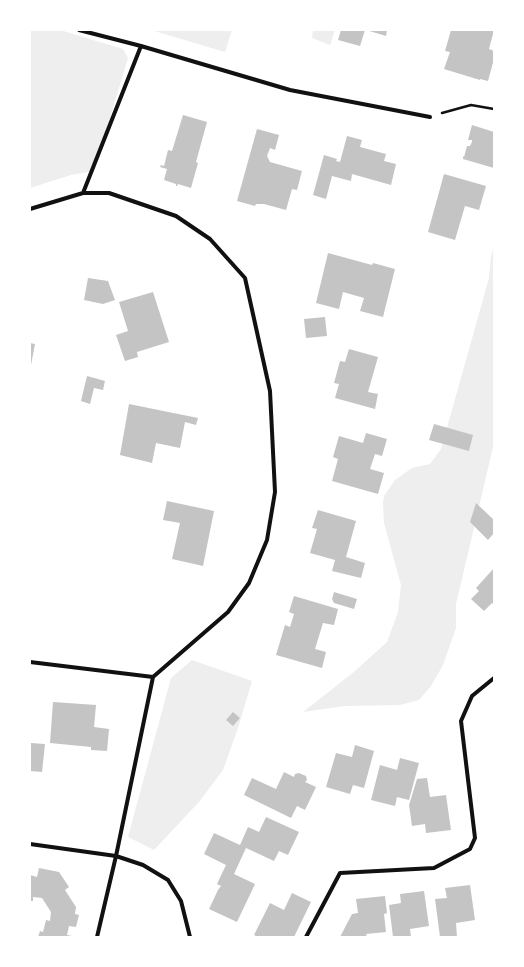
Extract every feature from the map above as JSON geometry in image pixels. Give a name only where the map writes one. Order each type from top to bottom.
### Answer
[{"type":"street","points":[[79,30],[141,46],[290,90],[430,117]]},
{"type":"street","points":[[83,193],[141,46]]},
{"type":"street","points":[[30,208],[83,193],[109,193],[176,216],[210,239],[245,278],[270,391],[275,492],[267,540],[249,583],[228,612],[153,677],[116,856],[97,937]]},
{"type":"street","points":[[30,662],[153,677]]},
{"type":"street","points":[[306,937],[340,873],[434,868],[470,849],[475,838],[461,721],[472,696],[494,678]]},
{"type":"street","points":[[30,844],[116,856],[143,865],[168,880],[181,901],[190,937]]},
{"type":"path","points":[[430,117],[470,105],[494,109]]},
{"type":"shaded area","points":[[30,30],[60,30],[123,49],[128,58],[94,171],[71,175],[30,188]]},
{"type":"shaded area","points":[[151,30],[232,30],[225,52]]},
{"type":"shaded area","points":[[313,30],[335,30],[330,45],[312,38]]},
{"type":"shaded area","points":[[494,245],[494,443],[456,604],[456,628],[443,665],[431,686],[419,700],[400,705],[345,706],[303,712],[355,671],[387,642],[398,612],[401,585],[384,523],[384,496],[395,480],[412,468],[430,464],[441,449],[489,278],[491,256]]},
{"type":"shaded area","points":[[192,660],[252,681],[237,731],[223,770],[199,802],[154,850],[128,837],[171,678]]},
{"type":"building","points":[[341,30],[365,30],[360,46],[338,40]]},
{"type":"building","points":[[366,30],[387,30],[386,36]]},
{"type":"building","points":[[451,30],[494,30],[489,49],[494,51],[494,59],[488,81],[444,69],[450,52],[445,51]]},
{"type":"building","points":[[183,115],[207,122],[196,162],[198,163],[191,188],[178,184],[176,186],[176,184],[164,180],[167,169],[160,167],[161,165],[164,166],[168,150],[172,151]]},
{"type":"building","points":[[472,125],[494,132],[494,168],[463,159],[467,146],[470,146],[472,142],[472,140],[468,140]]},
{"type":"building","points":[[257,129],[279,135],[275,150],[270,148],[267,156],[270,162],[302,171],[297,190],[292,189],[286,210],[264,204],[256,204],[255,206],[237,201]]},
{"type":"building","points":[[347,136],[362,140],[360,147],[386,154],[384,161],[396,164],[391,185],[352,174],[351,181],[332,176],[326,199],[313,195],[324,155],[337,159],[336,161],[340,162]]},
{"type":"building","points":[[444,174],[486,186],[479,210],[465,206],[455,240],[428,232]]},
{"type":"building","points":[[328,253],[372,265],[373,263],[395,269],[383,317],[360,311],[364,298],[343,292],[339,309],[316,303]]},
{"type":"building","points":[[88,278],[108,281],[115,300],[103,304],[84,300]]},
{"type":"building","points":[[153,292],[169,342],[137,352],[138,357],[125,361],[116,335],[128,331],[119,302]]},
{"type":"building","points":[[325,317],[327,336],[306,338],[304,319]]},
{"type":"building","points":[[30,343],[35,344],[31,365],[30,365]]},
{"type":"building","points":[[349,349],[378,357],[368,392],[378,394],[375,409],[335,398],[339,384],[334,383],[340,361],[345,362]]},
{"type":"building","points":[[87,376],[105,381],[103,390],[94,388],[90,404],[81,401]]},
{"type":"building","points":[[129,404],[198,418],[196,425],[185,422],[180,448],[156,443],[152,463],[120,455]]},
{"type":"building","points":[[434,424],[473,435],[469,451],[429,440]]},
{"type":"building","points":[[366,433],[387,439],[382,456],[375,454],[370,469],[384,473],[378,494],[332,481],[338,459],[333,457],[339,436],[363,443]]},
{"type":"building","points":[[167,501],[214,511],[203,566],[172,559],[180,523],[163,520]]},
{"type":"building","points":[[476,503],[494,520],[494,533],[488,540],[470,522]]},
{"type":"building","points":[[318,510],[356,521],[346,557],[365,563],[361,578],[332,571],[335,560],[310,553],[317,529],[312,528]]},
{"type":"building","points":[[494,568],[494,605],[492,603],[484,611],[471,599],[479,591],[476,588]]},
{"type":"building","points":[[334,592],[357,599],[354,609],[334,603],[332,599]]},
{"type":"building","points":[[294,596],[338,609],[334,625],[323,623],[315,649],[326,652],[322,668],[276,655],[285,625],[290,627],[294,614],[289,612]]},
{"type":"building","points":[[53,702],[96,705],[94,727],[109,729],[107,751],[91,750],[91,747],[50,743]]},
{"type":"building","points":[[233,712],[240,718],[233,726],[226,720]]},
{"type":"building","points":[[31,743],[45,744],[42,772],[30,771]]},
{"type":"building","points":[[355,745],[374,751],[364,788],[353,785],[350,794],[326,787],[336,753],[352,757]]},
{"type":"building","points":[[400,758],[419,763],[409,800],[397,797],[395,806],[371,800],[380,765],[397,770]]},
{"type":"building","points":[[284,772],[294,777],[295,774],[299,773],[306,776],[307,780],[305,782],[316,787],[305,810],[297,806],[291,818],[244,795],[252,778],[276,789]]},
{"type":"building","points":[[427,778],[430,797],[446,795],[451,830],[426,833],[425,824],[412,826],[409,805],[417,779]]},
{"type":"building","points":[[266,817],[299,832],[288,855],[279,851],[274,861],[246,848],[234,874],[255,884],[237,922],[209,909],[221,886],[217,884],[226,865],[204,854],[214,833],[240,845],[248,827],[259,832]]},
{"type":"building","points":[[39,868],[59,872],[69,887],[65,890],[76,907],[75,914],[79,915],[76,927],[69,926],[67,935],[72,937],[38,937],[40,931],[43,932],[46,920],[50,921],[51,912],[42,898],[33,897],[33,901],[30,901],[30,875],[37,877]]},
{"type":"building","points":[[470,885],[475,920],[456,923],[457,937],[440,937],[435,899],[447,898],[445,888]]},
{"type":"building","points":[[424,891],[429,926],[410,929],[411,937],[393,937],[389,905],[401,903],[400,894]]},
{"type":"building","points":[[292,893],[311,902],[294,937],[258,937],[254,935],[270,903],[284,910]]},
{"type":"building","points":[[385,896],[387,913],[384,914],[386,932],[366,934],[367,937],[340,937],[352,914],[358,913],[356,899]]}]
